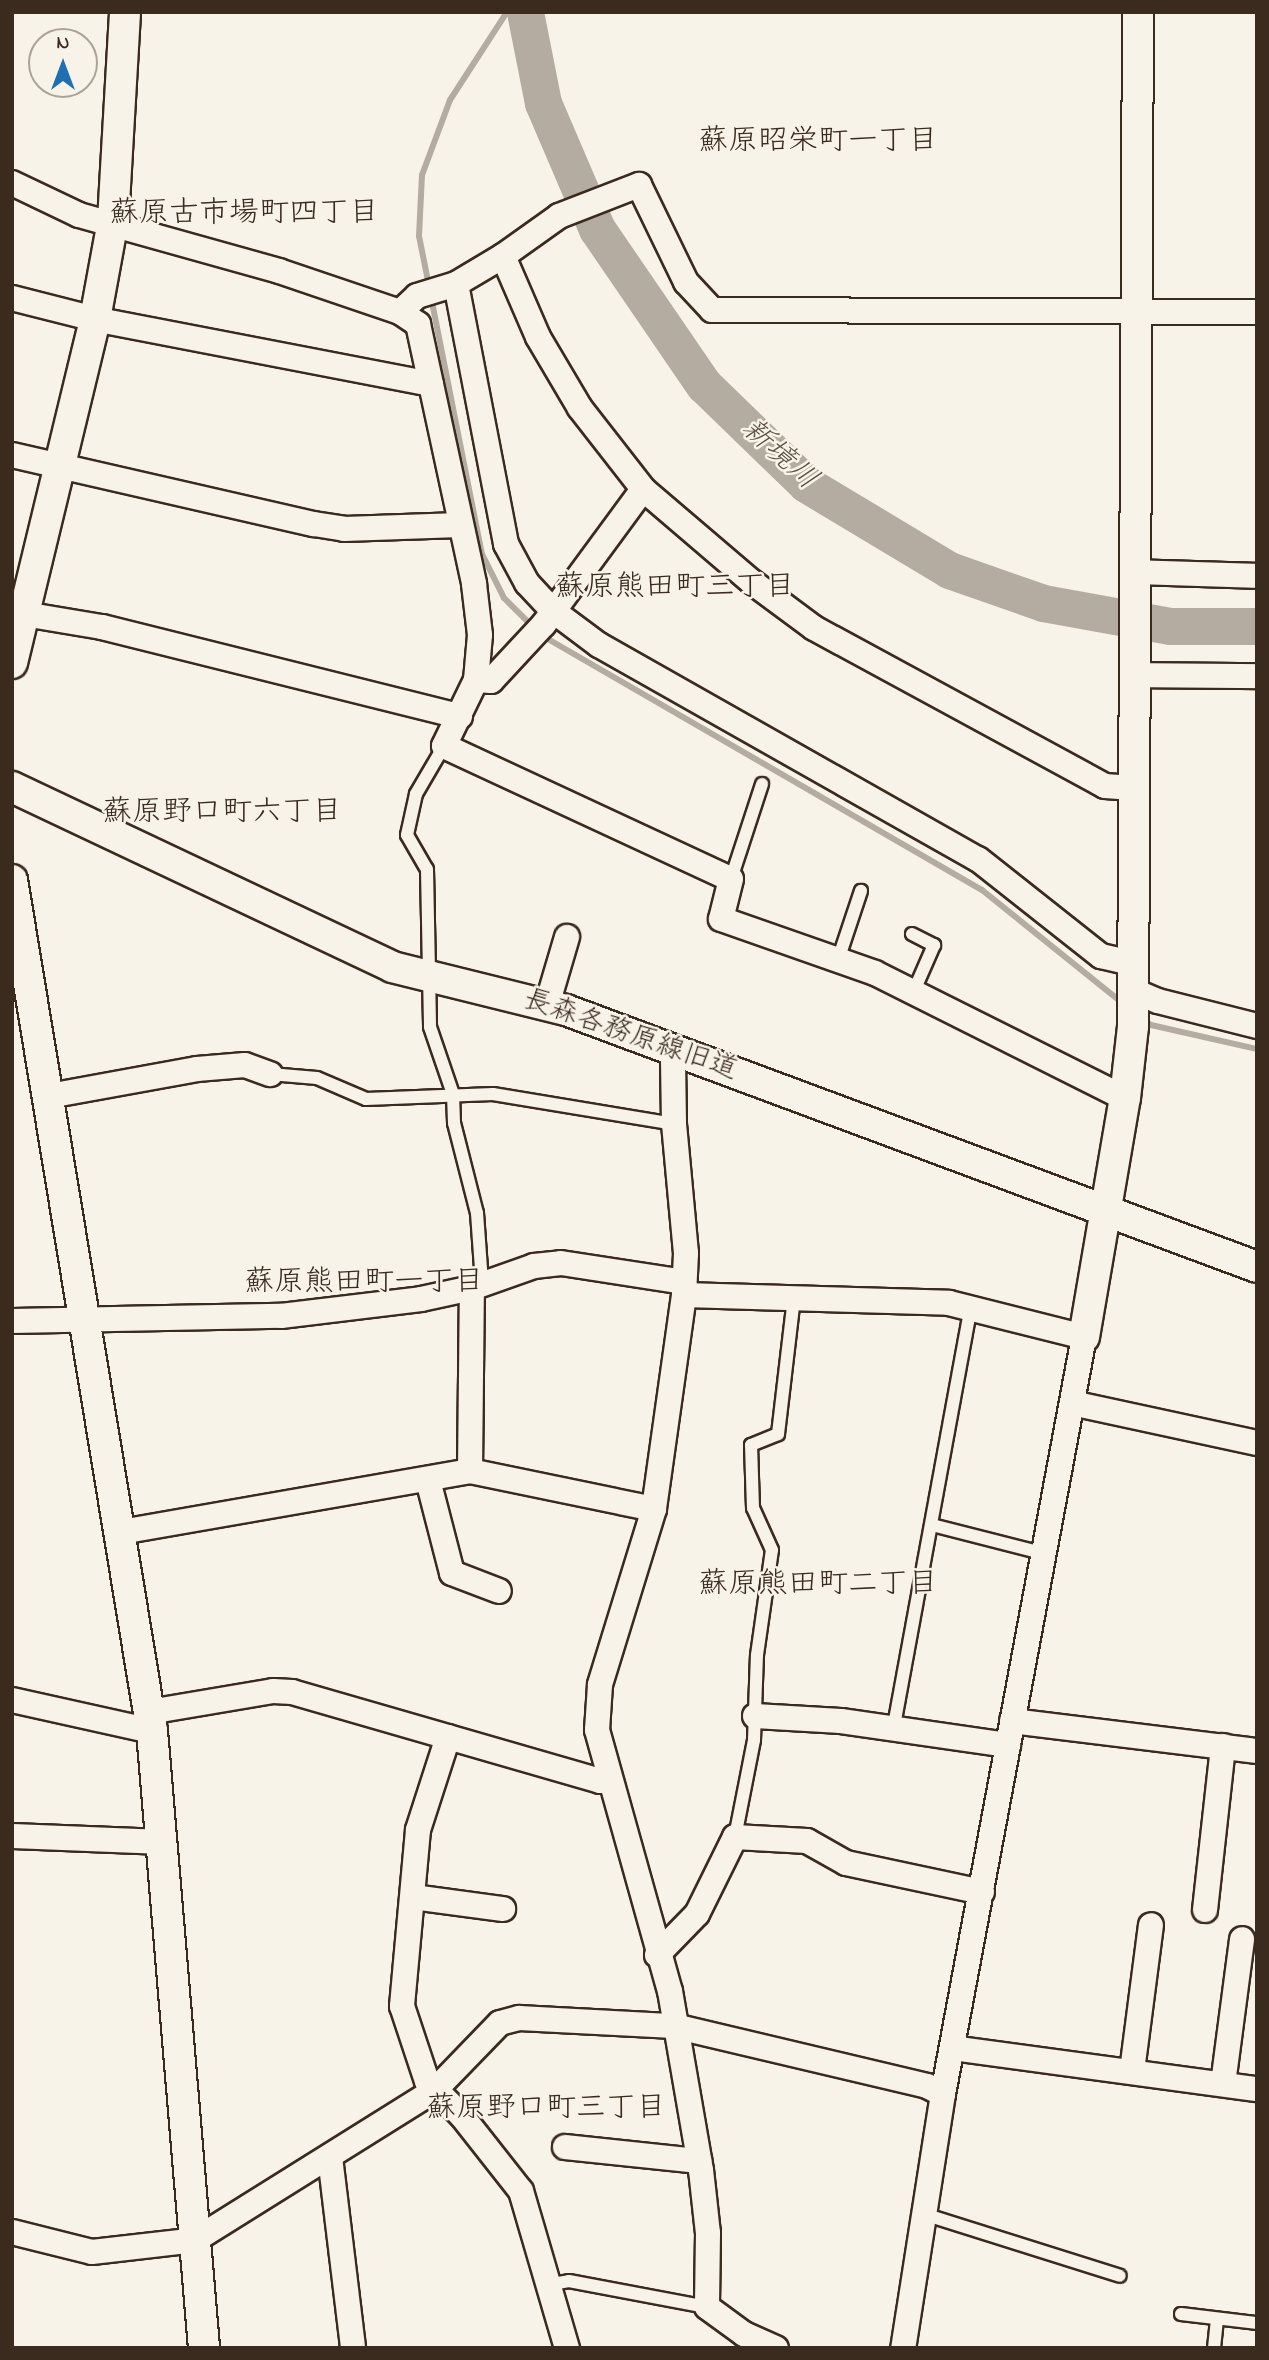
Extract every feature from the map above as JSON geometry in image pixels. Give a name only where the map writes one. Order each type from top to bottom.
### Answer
[{"type":"street","points":[[12,663],[19,612],[95,319],[113,221],[125,12]]},
{"type":"street","points":[[903,2348],[927,2215],[943,2094],[1046,1554],[1107,1212],[1133,1027],[1133,579],[1138,12]]},
{"type":"street","points":[[12,183],[79,215],[113,221],[409,304],[451,285],[503,256],[559,216],[639,185],[686,282],[712,310],[1257,312]]},
{"type":"street","points":[[503,256],[538,337],[579,408],[643,489],[814,628],[1105,786],[1133,788]]},
{"type":"street","points":[[451,285],[506,544],[548,617],[978,859],[1158,1001],[1257,1026]]},
{"type":"street","points":[[12,298],[95,319],[431,384]]},
{"type":"street","points":[[409,304],[418,324],[431,384],[480,635],[476,680],[444,746],[731,879],[721,919],[838,960],[913,993],[1125,1098]]},
{"type":"street","points":[[12,455],[344,529],[460,525]]},
{"type":"street","points":[[476,680],[491,681],[527,643],[643,489]]},
{"type":"street","points":[[1133,579],[1257,576]]},
{"type":"street","points":[[19,612],[460,716]]},
{"type":"street","points":[[1133,665],[1257,676]]},
{"type":"street","name":"長森各務原線旧道","points":[[12,787],[392,967],[431,980],[547,1005],[678,1050],[1257,1266]]},
{"type":"street","points":[[12,880],[22,993],[48,1096],[150,1722],[164,1842],[204,2348]]},
{"type":"street","points":[[547,1005],[567,937]]},
{"type":"street","points":[[678,1050],[673,1060],[674,1124],[684,1289],[654,1509],[600,1685],[597,1730],[657,1955],[670,1991],[699,2161],[708,2233],[707,2307],[744,2334],[776,2348]]},
{"type":"street","points":[[48,1096],[197,1069],[245,1065],[270,1074]]},
{"type":"street","points":[[12,1321],[84,1322],[126,1317],[281,1316],[477,1286],[534,1266],[561,1263],[684,1289],[971,1308],[1084,1337]]},
{"type":"street","points":[[470,1471],[477,1286]]},
{"type":"street","points":[[1072,1403],[1257,1443]]},
{"type":"street","points":[[121,1532],[470,1471],[654,1509]]},
{"type":"street","points":[[428,1480],[452,1573],[499,1591]]},
{"type":"street","points":[[12,1700],[150,1722],[273,1691],[292,1692],[600,1781],[608,1778]]},
{"type":"street","points":[[755,1716],[841,1721],[893,1731],[1010,1733],[1223,1746],[1257,1751]]},
{"type":"street","points":[[448,1737],[418,1830],[402,2006],[427,2081],[462,2116],[521,2190],[567,2348]]},
{"type":"street","points":[[1205,1909],[1223,1746]]},
{"type":"street","points":[[12,1836],[164,1842]]},
{"type":"street","points":[[657,1955],[697,1914],[735,1837],[807,1841],[846,1863],[982,1892]]},
{"type":"street","points":[[413,1896],[503,1909]]},
{"type":"street","points":[[1132,2071],[1150,1925]]},
{"type":"street","points":[[1223,2084],[1242,1939]]},
{"type":"street","points":[[12,2232],[92,2252],[195,2241],[219,2221],[330,2157],[435,2090],[500,2023],[519,2018],[674,2026],[927,2087],[943,2094]]},
{"type":"street","points":[[952,2048],[1257,2089]]},
{"type":"street","points":[[565,2147],[699,2161]]},
{"type":"street","points":[[330,2157],[353,2348]]},
{"type":"lane","points":[[444,746],[416,794],[407,835],[427,869],[430,1027],[453,1094],[454,1123],[477,1213],[477,1286]]},
{"type":"lane","points":[[731,879],[762,785]]},
{"type":"lane","points":[[838,960],[861,891]]},
{"type":"lane","points":[[912,934],[934,945],[913,993]]},
{"type":"lane","points":[[270,1074],[317,1078],[366,1099],[453,1094],[602,1109],[674,1124]]},
{"type":"lane","points":[[735,1837],[755,1716],[757,1654],[772,1550],[753,1508],[751,1445],[778,1434],[794,1298]]},
{"type":"lane","points":[[893,1731],[971,1308]]},
{"type":"lane","points":[[932,1525],[1046,1554]]},
{"type":"lane","points":[[927,2215],[1120,2276]]},
{"type":"lane","points":[[547,2285],[569,2281],[707,2307]]},
{"type":"lane","points":[[1181,2314],[1257,2323]]},
{"type":"lane","points":[[1214,2348],[1217,2319]]},
{"type":"waterway","points":[[429,286],[419,236],[422,175],[450,100],[507,12]]},
{"type":"waterway","name":"新境川","points":[[525,12],[543,103],[597,229],[704,385],[806,484],[949,570],[1043,603],[1170,626],[1257,626]]},
{"type":"waterway","points":[[431,297],[482,554],[504,598],[533,627]]},
{"type":"waterway","points":[[541,635],[982,890],[1125,1005]]},
{"type":"waterway","points":[[1141,1018],[1151,1025],[1257,1049]]},
{"type":"district","name":"蘇原昭栄町一丁目","points":[[818,142]]},
{"type":"district","name":"蘇原古市場町四丁目","points":[[244,214]]},
{"type":"district","name":"蘇原熊田町三丁目","points":[[675,588]]},
{"type":"district","name":"蘇原野口町六丁目","points":[[222,813]]},
{"type":"district","name":"蘇原熊田町一丁目","points":[[364,1283]]},
{"type":"district","name":"蘇原熊田町二丁目","points":[[818,1585]]},
{"type":"district","name":"蘇原野口町三丁目","points":[[546,2109]]}]
